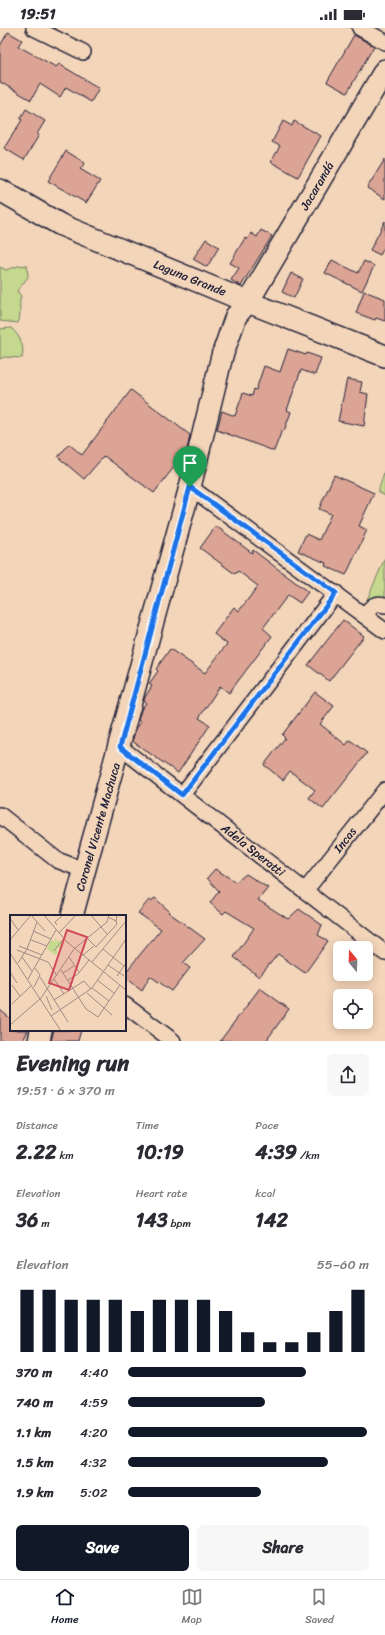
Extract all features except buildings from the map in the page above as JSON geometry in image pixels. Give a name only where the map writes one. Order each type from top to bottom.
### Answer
[{"type":"street","points":[[34,28],[83,52]]},
{"type":"street","points":[[360,28],[385,42]]},
{"type":"street","name":"Jacarandá","points":[[248,302],[385,70]]},
{"type":"street","name":"Laguna Grande","points":[[0,190],[61,225],[248,302],[385,356]]},
{"type":"street","name":"Coronel Vicente Machuca","points":[[72,915],[86,871],[190,487],[222,356],[236,316],[248,302]]},
{"type":"street","points":[[190,487],[336,593],[385,631]]},
{"type":"street","points":[[182,795],[336,593]]},
{"type":"street","points":[[365,615],[375,604],[378,603],[385,605]]},
{"type":"street","name":"Adela Speratti","points":[[120,747],[385,953]]},
{"type":"street","name":"Incas","points":[[305,891],[385,790]]},
{"type":"street","points":[[0,814],[57,860],[86,871]]},
{"type":"street","points":[[126,1006],[173,1041]]},
{"type":"street","points":[[39,1041],[42,1031]]},
{"type":"green space","points":[[27,265],[28,277],[17,291],[21,296],[20,316],[18,323],[0,321],[0,267],[6,270]]},
{"type":"green space","points":[[11,328],[17,334],[21,342],[23,349],[22,358],[4,357],[0,359],[0,329]]},
{"type":"green space","points":[[385,469],[385,496],[378,492]]},
{"type":"green space","points":[[385,558],[385,613],[366,602]]},
{"type":"route","points":[[190,487],[336,593],[182,795],[120,747],[190,487]]}]
